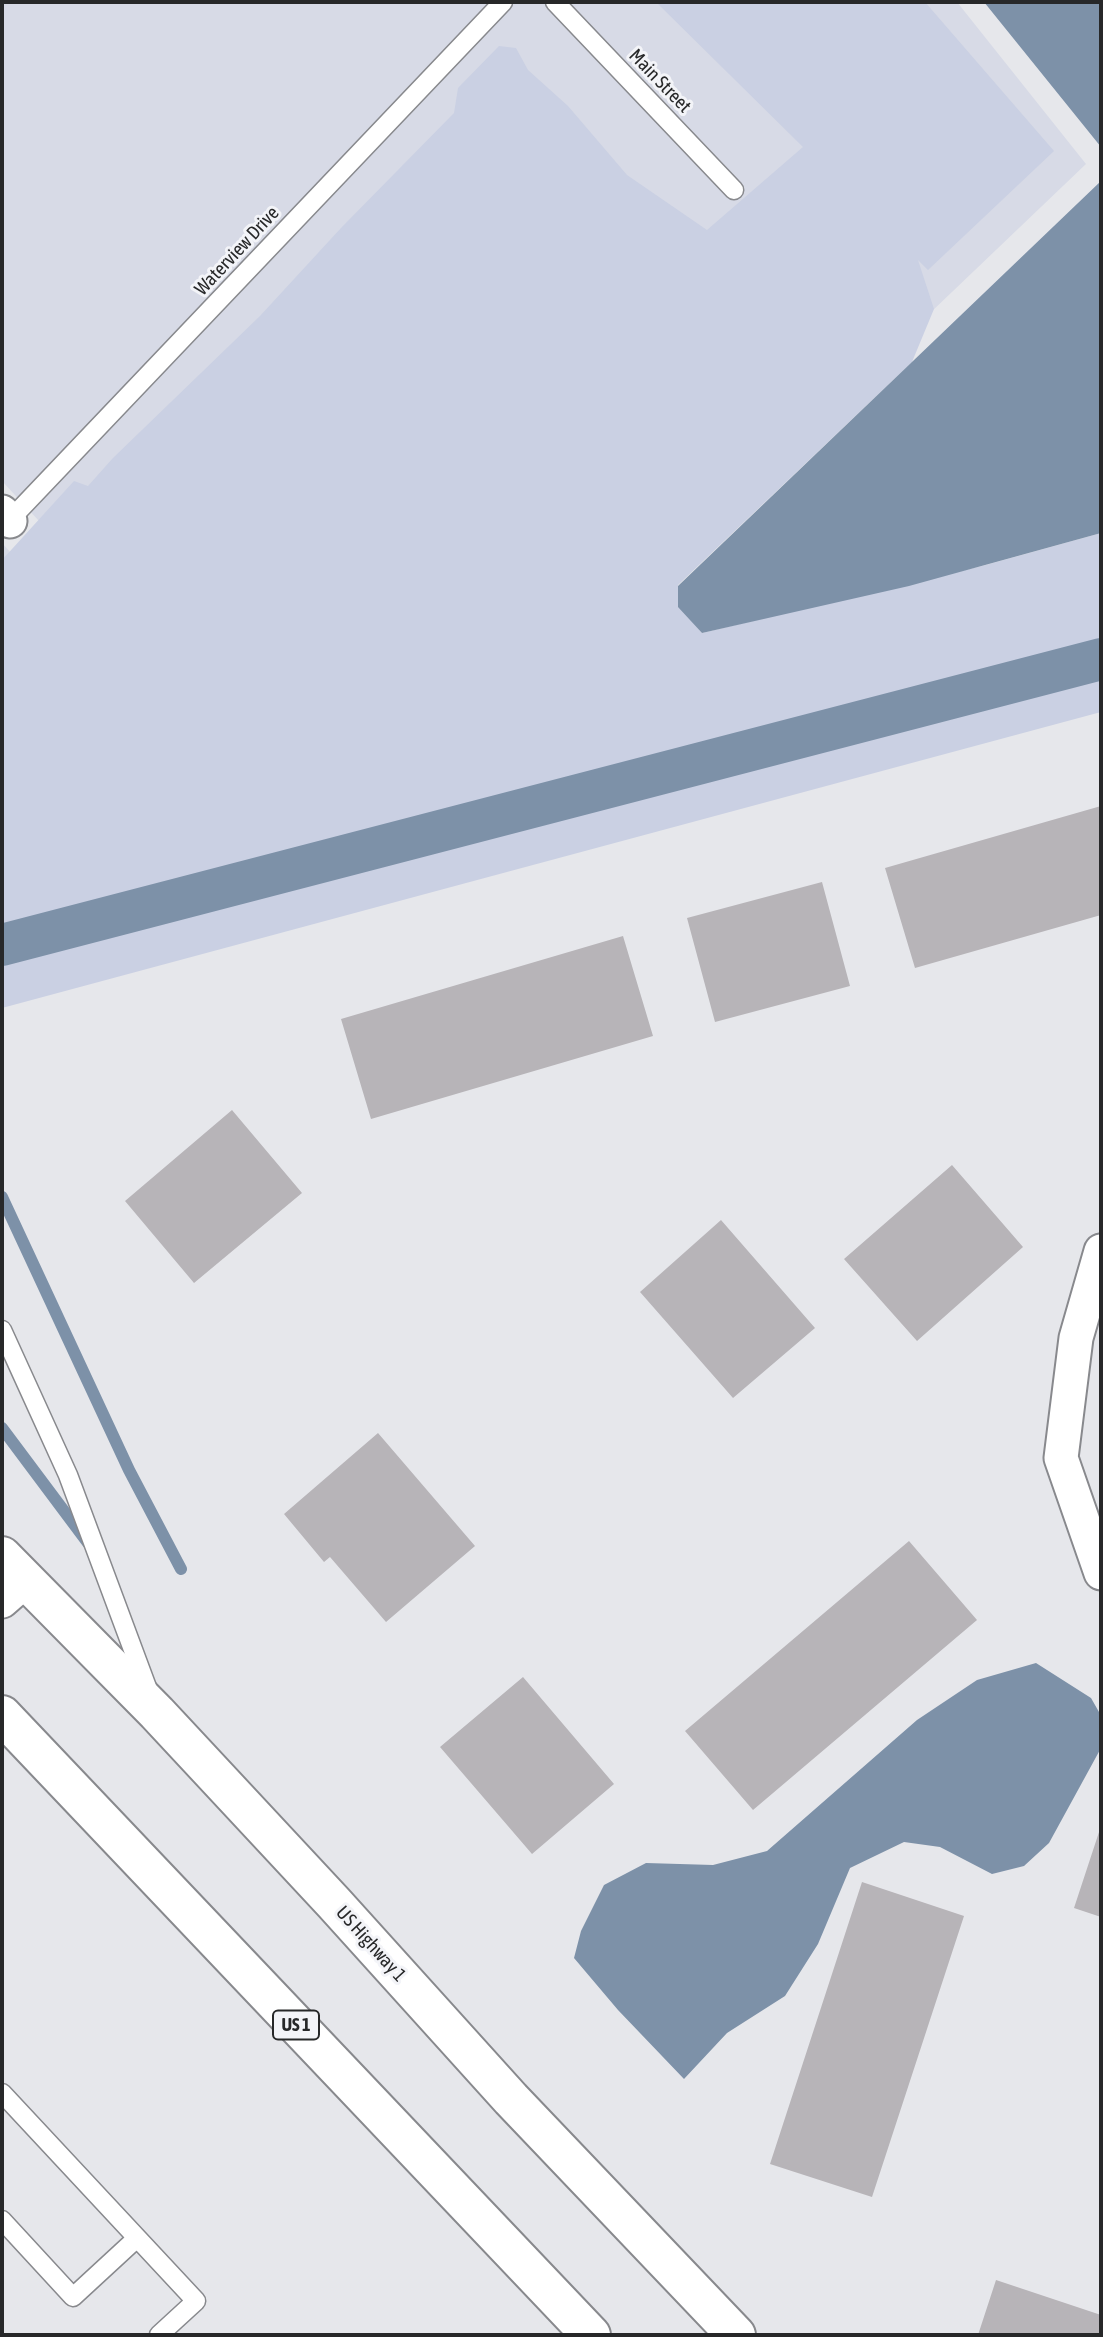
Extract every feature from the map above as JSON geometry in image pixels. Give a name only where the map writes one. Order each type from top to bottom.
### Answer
[{"type":"main road","name":"US Highway 1","points":[[10,1579],[157,1713],[511,2099],[736,2335]]},
{"type":"main road","name":"US 1","points":[[2,1715],[591,2335]]},
{"type":"street","points":[[1101,1251],[1076,1338],[1061,1458],[1101,1573]]},
{"type":"lane","name":"Waterview Drive","points":[[4,521],[503,2]]},
{"type":"lane","name":"Main Street","points":[[555,2],[734,190]]},
{"type":"lane","points":[[2,1330],[68,1475],[157,1713]]},
{"type":"lane","points":[[2,2092],[196,2301],[159,2335]]},
{"type":"lane","points":[[2,2220],[73,2297],[137,2238]]},
{"type":"shaded area","points":[[2,2],[957,2],[1086,164],[662,569],[610,760],[317,839],[2,912],[2,543],[11,553],[39,521],[2,481]]},
{"type":"shaded area","points":[[656,2],[925,2],[1054,151],[928,270],[918,260],[934,309],[912,362],[678,585],[678,604],[702,633],[982,566],[1101,533],[1101,712],[2,1008],[2,560],[74,481],[88,486],[113,458],[260,316],[341,228],[454,113],[458,88],[499,46],[516,48],[528,70],[568,106],[627,175],[707,230],[803,147]]},
{"type":"shaded area","points":[[984,2],[1101,2],[1101,147]]},
{"type":"shaded area","points":[[1101,181],[1101,533],[909,586],[702,633],[678,607],[678,586]]},
{"type":"shaded area","points":[[1036,1663],[1091,1698],[1099,1712],[1101,1748],[1049,1843],[1024,1866],[992,1874],[940,1847],[904,1842],[850,1868],[818,1944],[785,1996],[727,2033],[684,2079],[618,2010],[574,1958],[581,1931],[604,1885],[646,1863],[713,1865],[767,1851],[917,1720],[977,1680]]},
{"type":"building","points":[[1101,806],[1101,915],[915,968],[885,868]]},
{"type":"building","points":[[822,882],[850,986],[715,1022],[687,918]]},
{"type":"building","points":[[623,936],[653,1036],[371,1119],[341,1019]]},
{"type":"building","points":[[232,1110],[302,1193],[194,1283],[125,1201]]},
{"type":"building","points":[[952,1165],[1023,1247],[917,1341],[844,1259]]},
{"type":"building","points":[[721,1220],[815,1328],[733,1398],[640,1292]]},
{"type":"building","points":[[378,1433],[475,1546],[386,1622],[330,1557],[324,1562],[284,1514]]},
{"type":"building","points":[[909,1541],[977,1620],[753,1810],[685,1731]]},
{"type":"building","points":[[523,1677],[614,1784],[532,1854],[440,1747]]},
{"type":"building","points":[[1101,1826],[1101,1917],[1074,1908]]},
{"type":"building","points":[[862,1882],[964,1916],[872,2197],[770,2164]]},
{"type":"building","points":[[996,2280],[1101,2315],[1101,2335],[978,2335]]},
{"type":"waterway","points":[[2,945],[1101,659]]},
{"type":"waterway","points":[[2,1197],[129,1470],[181,1569]]},
{"type":"waterway","points":[[2,1428],[88,1543]]}]
